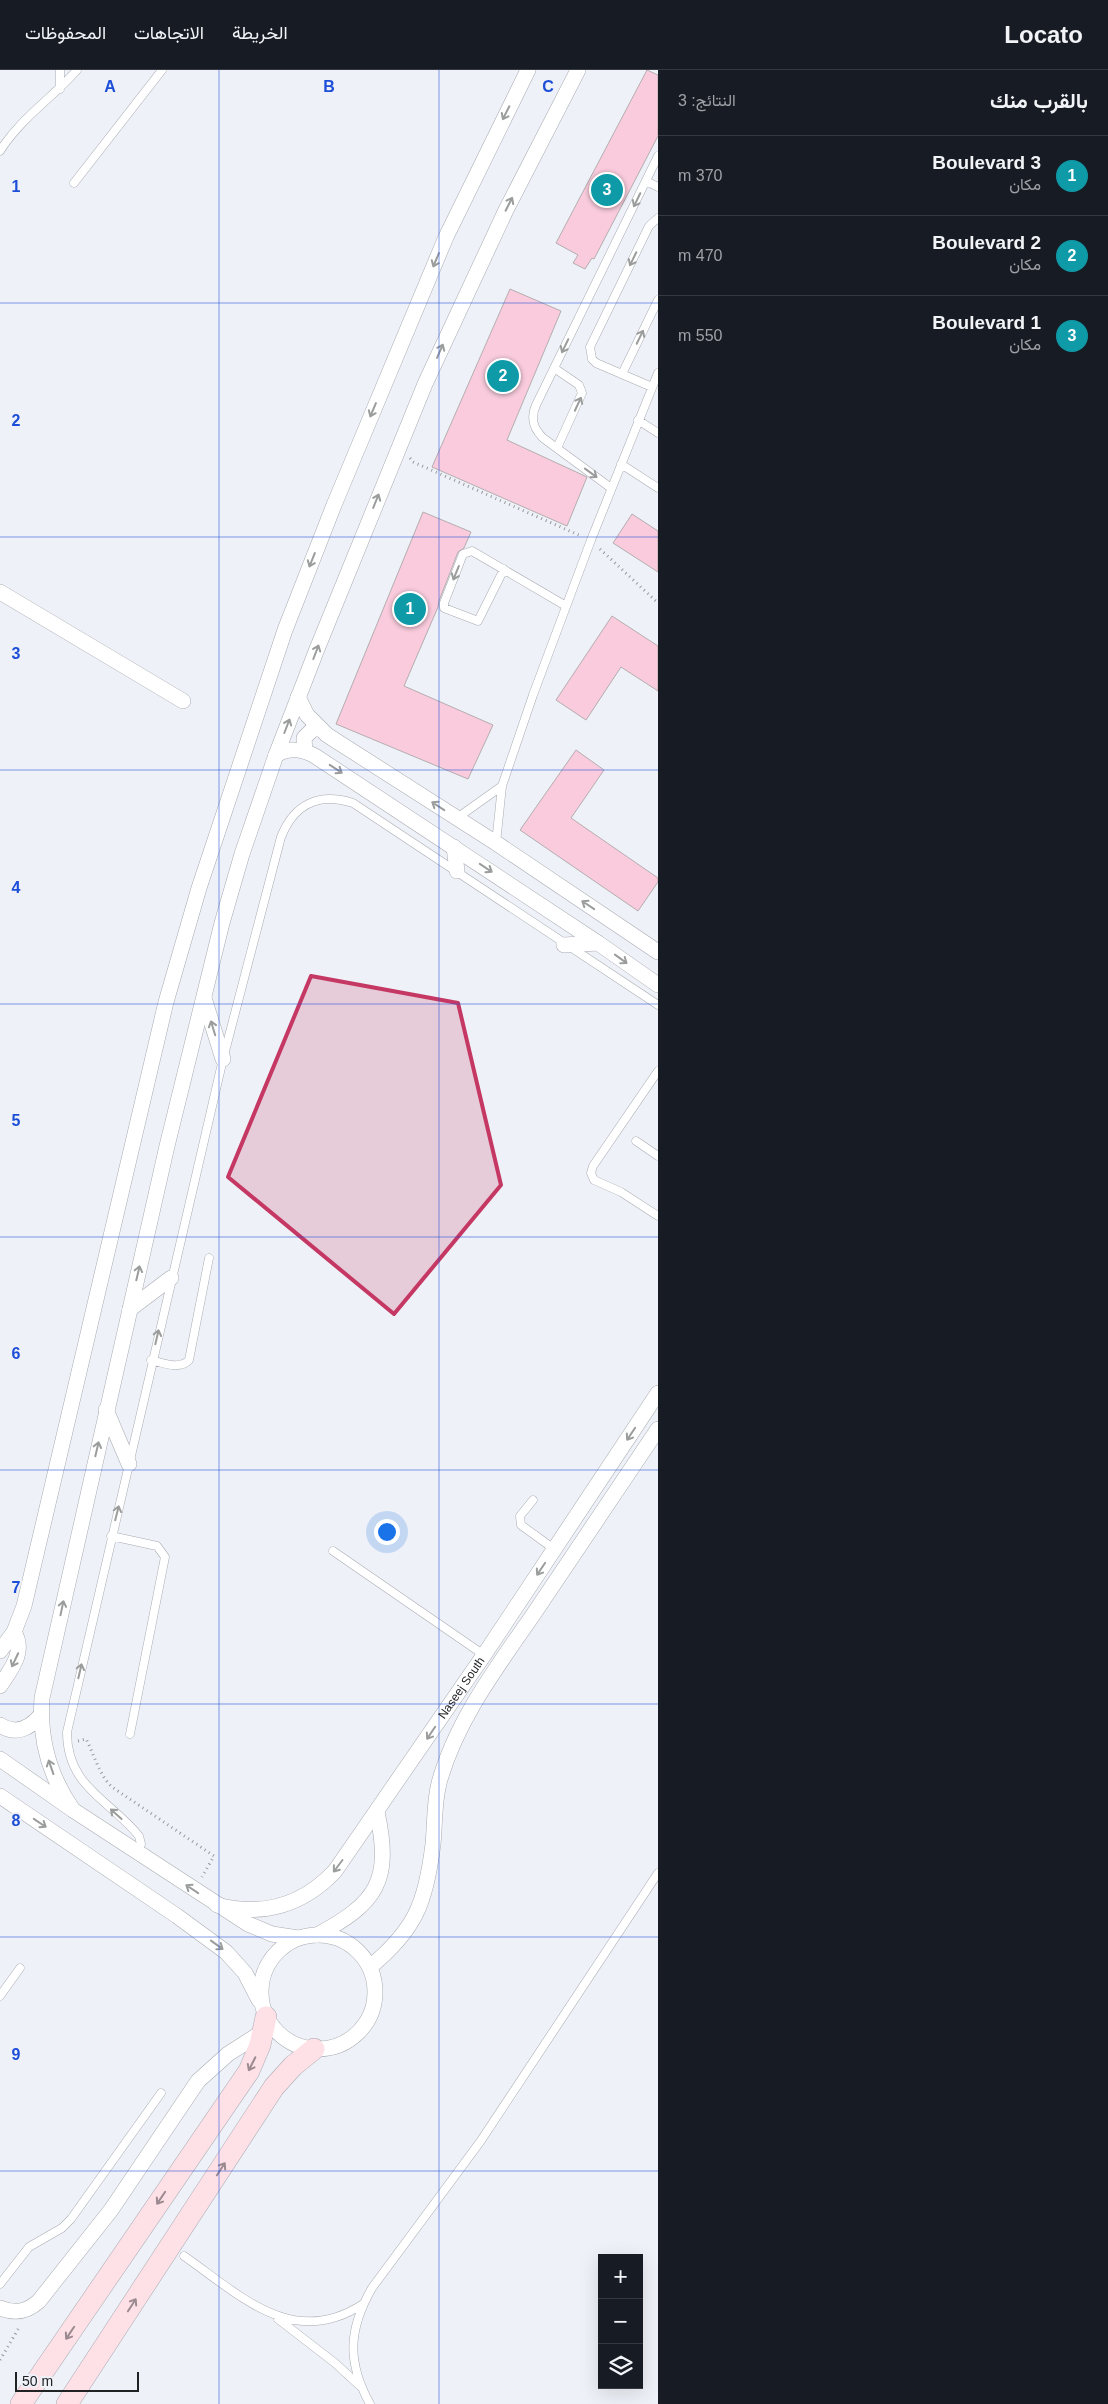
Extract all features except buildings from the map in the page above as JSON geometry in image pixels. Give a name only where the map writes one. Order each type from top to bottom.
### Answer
[{"type":"main road","points":[[21,2404],[249,2071],[264,2018]]},
{"type":"main road","points":[[67,2404],[274,2087],[293,2066],[314,2049]]},
{"type":"street","points":[[0,1651],[14,1632],[26,1597],[166,1002],[199,888],[285,630],[330,514],[446,237],[528,70]]},
{"type":"street","points":[[73,1810],[59,1787],[49,1763],[41,1715],[42,1698],[167,1146],[232,888],[276,755],[399,443],[490,243],[578,70]]},
{"type":"street","points":[[0,592],[183,701]]},
{"type":"street","points":[[298,697],[307,715],[319,729],[496,843],[658,952]]},
{"type":"street","points":[[305,750],[304,738],[313,729],[319,729]]},
{"type":"street","points":[[276,755],[290,750],[305,750],[454,847],[658,985]]},
{"type":"street","points":[[454,847],[457,871]]},
{"type":"street","points":[[564,945],[598,943]]},
{"type":"street","points":[[204,997],[223,1059]]},
{"type":"street","points":[[130,1309],[171,1278]]},
{"type":"street","name":"Naseej South","points":[[217,1905],[243,1911],[282,1906],[306,1895],[335,1871],[484,1655],[658,1393]]},
{"type":"street","points":[[106,1410],[129,1464]]},
{"type":"street","points":[[370,1967],[397,1944],[416,1916],[426,1886],[439,1784],[448,1758],[468,1714],[658,1429]]},
{"type":"street","points":[[0,1686],[19,1652],[19,1645],[14,1632]]},
{"type":"street","points":[[0,1725],[9,1730],[24,1729],[31,1726],[41,1715]]},
{"type":"street","points":[[0,1759],[194,1890],[260,1930],[298,1938],[317,1935],[336,1938],[354,1947],[370,1967],[374,1978],[375,1996],[372,2014],[366,2024],[358,2034],[338,2046],[314,2049],[302,2047],[280,2036],[264,2018],[245,1972],[226,1952],[177,1916],[0,1796]]},
{"type":"street","points":[[317,1935],[354,1914],[376,1887],[380,1876],[382,1854],[377,1812]]},
{"type":"street","points":[[0,2308],[15,2312],[30,2308],[39,2301],[111,2210],[198,2081],[264,2018],[261,1982],[267,1965],[278,1951],[298,1938]]},
{"type":"lane","points":[[60,70],[60,89]]},
{"type":"lane","points":[[0,151],[8,138],[27,116],[60,89],[77,70]]},
{"type":"lane","points":[[74,183],[162,70]]},
{"type":"lane","points":[[611,488],[538,434],[532,417],[658,156]]},
{"type":"lane","points":[[646,181],[658,187]]},
{"type":"lane","points":[[652,386],[596,363],[590,353],[590,347],[649,226],[658,218]]},
{"type":"lane","points":[[622,374],[658,300]]},
{"type":"lane","points":[[554,368],[579,385],[582,393],[557,448]]},
{"type":"lane","points":[[496,843],[502,786],[566,606],[658,373]]},
{"type":"lane","points":[[638,420],[658,433]]},
{"type":"lane","points":[[621,464],[658,488]]},
{"type":"lane","points":[[504,569],[478,621],[444,608],[444,602],[463,554],[472,551],[504,569],[566,606]]},
{"type":"lane","points":[[457,818],[502,786]]},
{"type":"lane","points":[[138,1852],[141,1844],[139,1836],[82,1782],[72,1764],[67,1743],[69,1720],[129,1464],[151,1360],[223,1059],[281,837],[289,819],[304,806],[323,799],[333,798],[353,804],[457,871],[564,945],[658,1005]]},
{"type":"lane","points":[[658,1071],[593,1166],[592,1173],[594,1180],[621,1192],[658,1216]]},
{"type":"lane","points":[[636,1141],[658,1156]]},
{"type":"lane","points":[[151,1360],[177,1365],[184,1364],[189,1360],[209,1258]]},
{"type":"lane","points":[[533,1500],[520,1516],[522,1525],[554,1549]]},
{"type":"lane","points":[[111,1536],[157,1546],[165,1557],[130,1734]]},
{"type":"lane","points":[[333,1551],[484,1655]]},
{"type":"lane","points":[[370,2404],[354,2366],[352,2345],[355,2324],[363,2304],[372,2288],[480,2142],[658,1873]]},
{"type":"lane","points":[[0,1996],[20,1968]]},
{"type":"lane","points":[[0,2284],[29,2247],[62,2228],[71,2219],[161,2093]]},
{"type":"lane","points":[[184,2256],[272,2315],[335,2363],[361,2386]]},
{"type":"lane","points":[[272,2315],[296,2321],[324,2321],[351,2312],[363,2304]]},
{"type":"path","points":[[399,443],[413,462],[591,540],[658,603]]},
{"type":"path","points":[[67,1743],[86,1739],[96,1758],[101,1774],[112,1787],[214,1856],[194,1890]]},
{"type":"path","points":[[0,2360],[30,2308]]},
{"type":"highlighted area","points":[[311,976],[458,1003],[501,1185],[394,1314],[228,1177]]},
{"type":"place","name":"Boulevard 1","points":[[607,190]]},
{"type":"place","name":"Boulevard 2","points":[[503,376]]},
{"type":"place","name":"Boulevard 3","points":[[410,609]]}]
